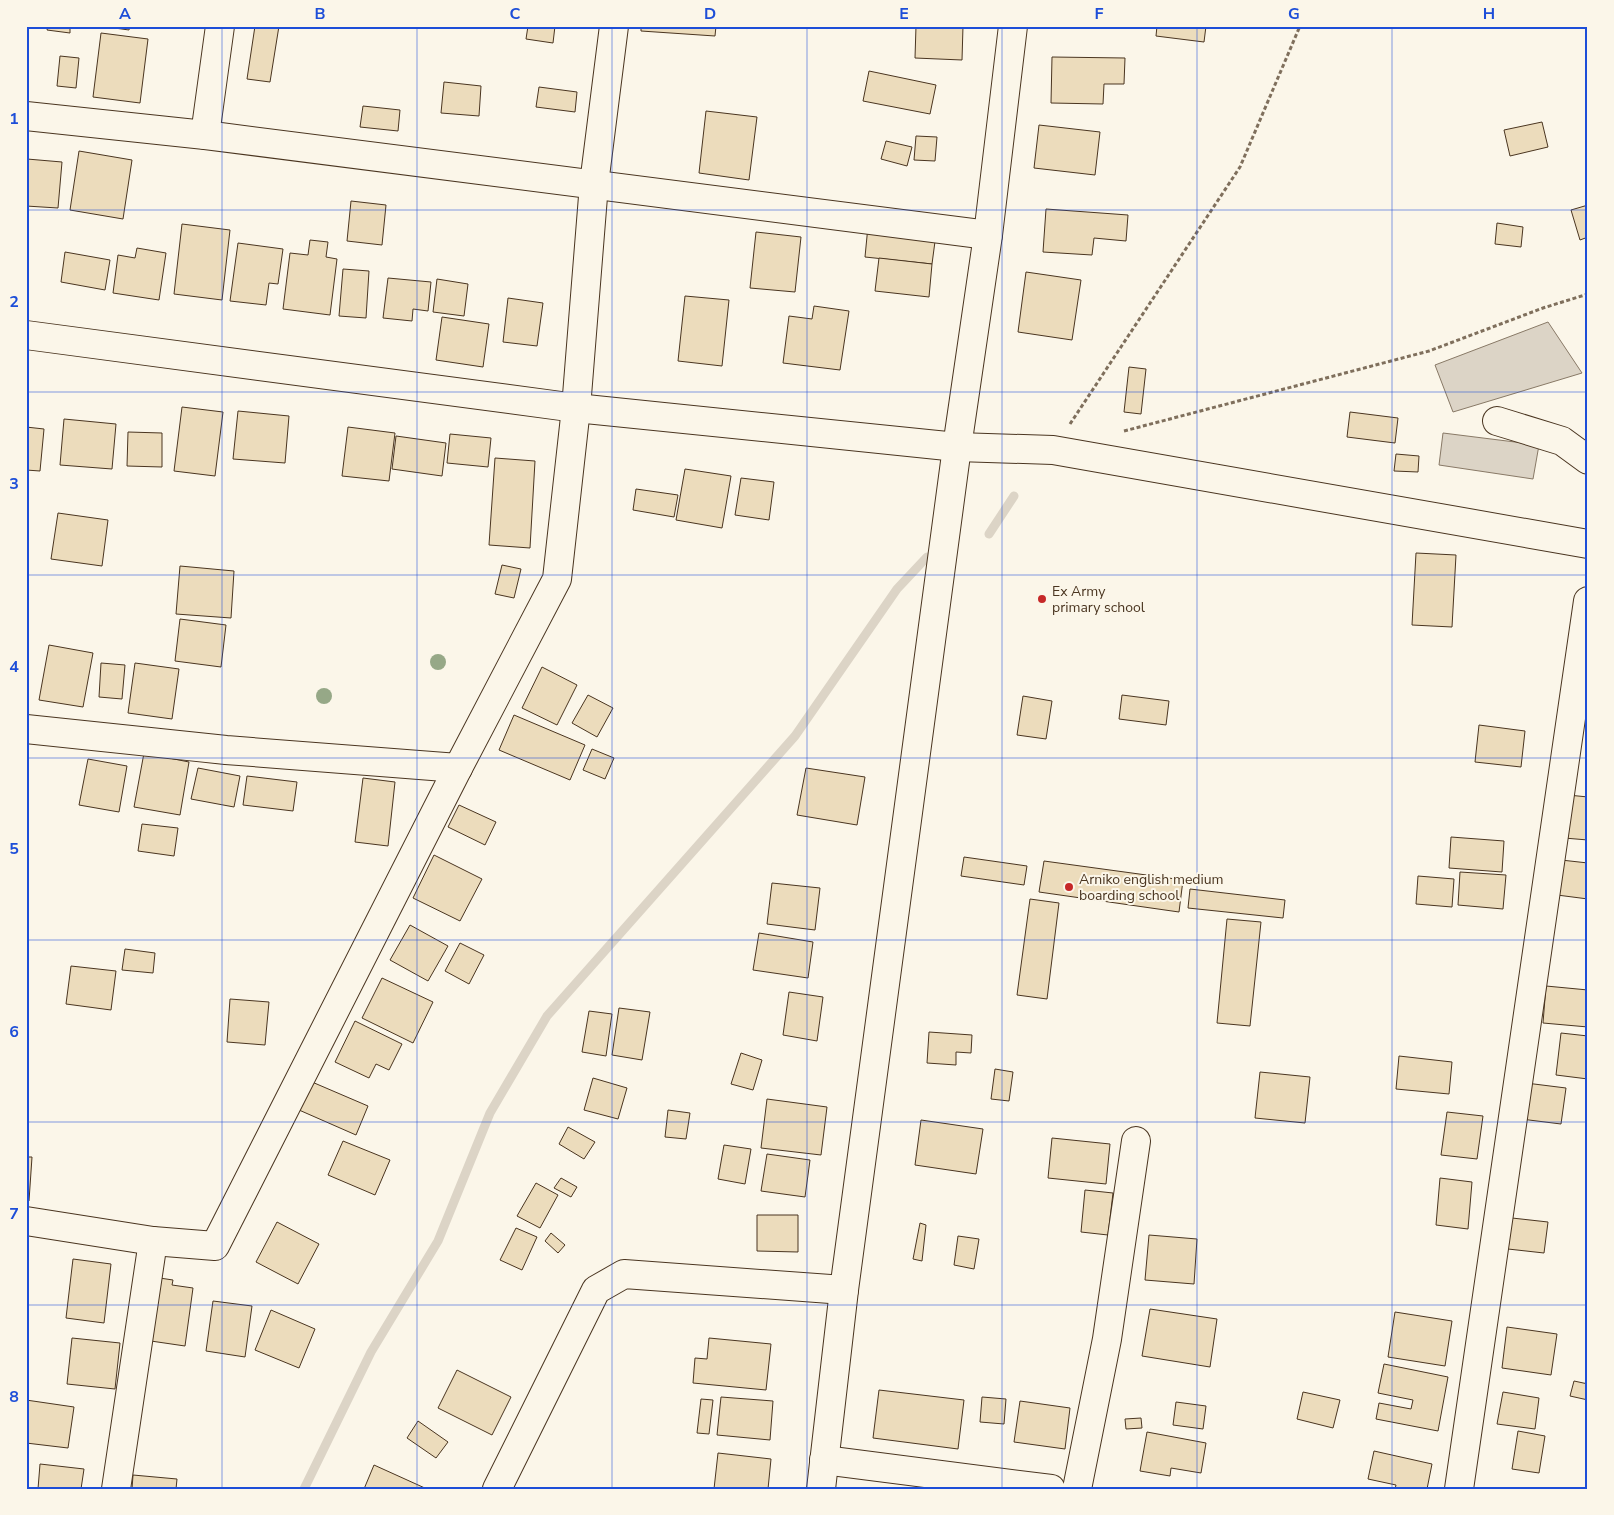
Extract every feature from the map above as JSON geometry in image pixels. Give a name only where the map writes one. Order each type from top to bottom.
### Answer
[{"type":"street","points":[[205,135],[220,26]]},
{"type":"street","points":[[26,1221],[153,1241],[215,1246],[458,768],[557,579],[576,408],[594,184],[614,26]]},
{"type":"street","points":[[821,1489],[844,1290],[957,447],[988,235],[1013,26]]},
{"type":"street","points":[[26,116],[205,135],[988,235]]},
{"type":"street","points":[[26,335],[576,408],[957,447],[1053,450],[1588,544]]},
{"type":"street","points":[[1497,421],[1562,441],[1588,460]]},
{"type":"street","points":[[1459,1489],[1588,601]]},
{"type":"street","points":[[26,729],[226,750],[458,768]]},
{"type":"street","points":[[1077,1489],[1107,1339],[1136,1141]]},
{"type":"street","points":[[116,1489],[153,1241]]},
{"type":"street","points":[[497,1489],[596,1290],[624,1274],[844,1290]]},
{"type":"street","points":[[824,1460],[1051,1489]]},
{"type":"path","points":[[1053,450],[1240,167],[1300,26]]},
{"type":"path","points":[[1121,432],[1429,351],[1543,308],[1588,294]]},
{"type":"shaded area","points":[[1548,322],[1582,373],[1453,412],[1435,365]]},
{"type":"shaded area","points":[[1443,433],[1539,445],[1533,479],[1439,465]]},
{"type":"building","points":[[48,26],[70,26],[70,33],[47,30]]},
{"type":"building","points":[[100,26],[130,26],[129,30]]},
{"type":"building","points":[[255,26],[279,26],[270,82],[247,79]]},
{"type":"building","points":[[528,26],[555,26],[553,43],[526,39]]},
{"type":"building","points":[[641,26],[716,26],[715,36],[641,31]]},
{"type":"building","points":[[916,26],[963,26],[962,60],[915,58]]},
{"type":"building","points":[[1157,26],[1206,26],[1204,42],[1156,36]]},
{"type":"building","points":[[101,33],[148,39],[140,103],[93,97]]},
{"type":"building","points":[[60,56],[79,58],[76,88],[57,86]]},
{"type":"building","points":[[1052,57],[1125,58],[1124,84],[1104,84],[1103,104],[1051,103]]},
{"type":"building","points":[[869,71],[936,85],[930,114],[863,101]]},
{"type":"building","points":[[444,82],[481,86],[479,116],[441,113]]},
{"type":"building","points":[[539,87],[577,92],[575,112],[536,107]]},
{"type":"building","points":[[363,106],[400,110],[398,131],[360,127]]},
{"type":"building","points":[[706,111],[757,117],[749,180],[699,173]]},
{"type":"building","points":[[1542,122],[1548,147],[1510,156],[1504,130]]},
{"type":"building","points":[[1039,125],[1100,132],[1095,175],[1034,168]]},
{"type":"building","points":[[916,136],[937,137],[935,161],[914,160]]},
{"type":"building","points":[[886,141],[912,147],[907,166],[881,159]]},
{"type":"building","points":[[79,151],[132,160],[123,219],[70,210]]},
{"type":"building","points":[[27,159],[62,162],[58,208],[26,206]]},
{"type":"building","points":[[351,201],[386,205],[382,245],[347,241]]},
{"type":"building","points":[[1588,205],[1588,237],[1580,240],[1571,210]]},
{"type":"building","points":[[1046,209],[1128,215],[1126,241],[1094,238],[1092,255],[1043,252]]},
{"type":"building","points":[[1497,223],[1523,227],[1521,247],[1495,244]]},
{"type":"building","points":[[182,224],[230,230],[222,300],[174,294]]},
{"type":"building","points":[[868,226],[936,234],[932,264],[865,257]]},
{"type":"building","points":[[756,232],[801,237],[795,292],[750,288]]},
{"type":"building","points":[[310,240],[328,242],[326,257],[337,259],[330,315],[283,309],[290,253],[308,255]]},
{"type":"building","points":[[238,243],[283,249],[278,284],[269,283],[266,305],[230,301]]},
{"type":"building","points":[[137,248],[166,253],[159,300],[113,293],[118,255],[135,258]]},
{"type":"building","points":[[65,252],[110,260],[105,290],[61,282]]},
{"type":"building","points":[[879,258],[932,264],[929,297],[875,291]]},
{"type":"building","points":[[343,269],[369,271],[366,318],[339,316]]},
{"type":"building","points":[[1026,272],[1081,280],[1072,340],[1018,332]]},
{"type":"building","points":[[388,278],[431,282],[428,311],[413,309],[412,321],[383,318]]},
{"type":"building","points":[[437,279],[468,284],[464,316],[433,312]]},
{"type":"building","points":[[685,296],[729,300],[722,366],[678,361]]},
{"type":"building","points":[[508,298],[543,303],[537,346],[503,342]]},
{"type":"building","points":[[814,306],[849,311],[840,370],[783,363],[789,316],[812,319]]},
{"type":"building","points":[[442,317],[489,324],[483,367],[436,360]]},
{"type":"building","points":[[1129,367],[1146,369],[1141,414],[1124,412]]},
{"type":"building","points":[[182,407],[223,412],[215,476],[174,471]]},
{"type":"building","points":[[238,411],[289,416],[285,463],[233,459]]},
{"type":"building","points":[[1350,412],[1398,418],[1395,443],[1347,437]]},
{"type":"building","points":[[64,419],[116,424],[112,469],[60,465]]},
{"type":"building","points":[[26,427],[44,429],[40,471],[26,470]]},
{"type":"building","points":[[348,427],[395,433],[389,481],[342,476]]},
{"type":"building","points":[[128,432],[162,433],[162,467],[127,466]]},
{"type":"building","points":[[450,434],[491,438],[488,467],[447,463]]},
{"type":"building","points":[[396,436],[446,443],[442,476],[392,469]]},
{"type":"building","points":[[1396,454],[1419,456],[1418,472],[1394,471]]},
{"type":"building","points":[[495,458],[535,461],[530,548],[489,545]]},
{"type":"building","points":[[685,469],[731,476],[722,528],[676,520]]},
{"type":"building","points":[[741,478],[774,482],[769,520],[735,515]]},
{"type":"building","points":[[636,489],[678,495],[674,517],[633,510]]},
{"type":"building","points":[[58,513],[108,520],[102,566],[51,559]]},
{"type":"building","points":[[1416,553],[1456,555],[1452,627],[1412,625]]},
{"type":"building","points":[[502,565],[521,569],[514,598],[495,594]]},
{"type":"building","points":[[180,566],[234,571],[231,618],[176,614]]},
{"type":"building","points":[[180,619],[226,625],[221,667],[175,661]]},
{"type":"building","points":[[49,645],[93,653],[83,707],[39,700]]},
{"type":"building","points":[[101,663],[125,665],[122,699],[99,697]]},
{"type":"building","points":[[135,663],[179,669],[172,719],[128,713]]},
{"type":"building","points":[[542,667],[577,685],[557,725],[522,708]]},
{"type":"building","points":[[588,695],[613,708],[597,737],[572,723]]},
{"type":"building","points":[[1122,695],[1169,701],[1166,725],[1119,719]]},
{"type":"building","points":[[1023,696],[1052,701],[1046,739],[1017,735]]},
{"type":"building","points":[[514,715],[585,745],[570,780],[499,750]]},
{"type":"building","points":[[1479,725],[1525,731],[1521,767],[1475,762]]},
{"type":"building","points":[[592,749],[614,758],[605,779],[583,770]]},
{"type":"building","points":[[144,753],[189,762],[180,815],[134,807]]},
{"type":"building","points":[[88,759],[127,766],[119,812],[79,805]]},
{"type":"building","points":[[198,768],[240,776],[234,807],[191,799]]},
{"type":"building","points":[[806,768],[865,777],[857,825],[797,815]]},
{"type":"building","points":[[247,776],[297,782],[293,811],[243,805]]},
{"type":"building","points":[[363,778],[395,782],[388,846],[355,842]]},
{"type":"building","points":[[1568,795],[1588,797],[1588,840],[1564,838]]},
{"type":"building","points":[[459,805],[496,822],[485,845],[448,827]]},
{"type":"building","points":[[142,824],[178,828],[174,856],[138,851]]},
{"type":"building","points":[[1451,837],[1504,841],[1502,872],[1449,868]]},
{"type":"building","points":[[434,855],[482,879],[460,921],[413,898]]},
{"type":"building","points":[[964,857],[1027,866],[1024,885],[961,876]]},
{"type":"building","points":[[1561,860],[1588,863],[1588,899],[1557,895]]},
{"type":"building","points":[[1044,861],[1183,880],[1179,912],[1039,892]]},
{"type":"building","points":[[1460,872],[1506,875],[1503,909],[1458,905]]},
{"type":"building","points":[[1418,876],[1454,879],[1452,907],[1416,904]]},
{"type":"building","points":[[772,883],[820,888],[815,930],[767,924]]},
{"type":"building","points":[[1190,889],[1285,900],[1283,918],[1188,908]]},
{"type":"building","points":[[1030,899],[1059,903],[1047,999],[1017,995]]},
{"type":"building","points":[[1227,919],[1261,922],[1250,1026],[1217,1023]]},
{"type":"building","points":[[410,925],[448,946],[428,981],[390,960]]},
{"type":"building","points":[[759,933],[813,942],[808,978],[753,970]]},
{"type":"building","points":[[460,943],[484,955],[469,984],[445,971]]},
{"type":"building","points":[[125,949],[155,953],[153,973],[122,970]]},
{"type":"building","points":[[71,966],[116,971],[111,1010],[66,1004]]},
{"type":"building","points":[[382,978],[433,1002],[413,1043],[362,1018]]},
{"type":"building","points":[[1546,986],[1588,990],[1588,1027],[1543,1023]]},
{"type":"building","points":[[789,992],[823,997],[817,1041],[783,1035]]},
{"type":"building","points":[[230,999],[269,1002],[265,1045],[227,1042]]},
{"type":"building","points":[[619,1008],[650,1012],[642,1060],[612,1055]]},
{"type":"building","points":[[589,1011],[612,1014],[606,1056],[582,1052]]},
{"type":"building","points":[[355,1021],[402,1044],[389,1070],[376,1064],[369,1078],[335,1062]]},
{"type":"building","points":[[929,1032],[972,1035],[971,1053],[956,1052],[956,1065],[927,1063]]},
{"type":"building","points":[[1561,1033],[1588,1036],[1588,1079],[1556,1075]]},
{"type":"building","points":[[741,1053],[762,1060],[753,1090],[731,1084]]},
{"type":"building","points":[[1399,1056],[1452,1062],[1449,1094],[1396,1089]]},
{"type":"building","points":[[995,1069],[1013,1072],[1009,1101],[991,1099]]},
{"type":"building","points":[[1260,1072],[1310,1077],[1305,1123],[1255,1118]]},
{"type":"building","points":[[593,1078],[627,1088],[618,1119],[584,1110]]},
{"type":"building","points":[[312,1082],[368,1106],[356,1135],[299,1110]]},
{"type":"building","points":[[1526,1083],[1566,1088],[1561,1124],[1521,1119]]},
{"type":"building","points":[[767,1099],[827,1107],[821,1155],[761,1148]]},
{"type":"building","points":[[668,1110],[690,1113],[686,1139],[665,1137]]},
{"type":"building","points":[[1447,1112],[1483,1116],[1477,1159],[1441,1155]]},
{"type":"building","points":[[921,1120],[983,1129],[976,1174],[915,1165]]},
{"type":"building","points":[[568,1127],[595,1142],[584,1159],[559,1144]]},
{"type":"building","points":[[1052,1138],[1110,1144],[1106,1184],[1048,1178]]},
{"type":"building","points":[[343,1141],[390,1160],[375,1195],[328,1175]]},
{"type":"building","points":[[724,1145],[751,1149],[745,1184],[718,1179]]},
{"type":"building","points":[[767,1154],[810,1160],[805,1197],[761,1191]]},
{"type":"building","points":[[26,1157],[32,1157],[29,1201],[26,1201]]},
{"type":"building","points":[[561,1178],[577,1187],[571,1197],[554,1188]]},
{"type":"building","points":[[1440,1178],[1472,1182],[1468,1229],[1436,1225]]},
{"type":"building","points":[[536,1183],[558,1195],[540,1228],[517,1216]]},
{"type":"building","points":[[1085,1190],[1113,1193],[1108,1235],[1081,1232]]},
{"type":"building","points":[[757,1215],[798,1215],[798,1252],[757,1251]]},
{"type":"building","points":[[1512,1218],[1548,1222],[1544,1253],[1508,1249]]},
{"type":"building","points":[[277,1222],[319,1244],[298,1284],[256,1262]]},
{"type":"building","points":[[920,1223],[926,1225],[922,1261],[913,1259]]},
{"type":"building","points":[[516,1228],[537,1237],[522,1270],[500,1260]]},
{"type":"building","points":[[551,1233],[565,1245],[558,1253],[545,1241]]},
{"type":"building","points":[[1149,1235],[1197,1239],[1194,1284],[1145,1280]]},
{"type":"building","points":[[958,1236],[979,1239],[974,1269],[954,1265]]},
{"type":"building","points":[[73,1259],[111,1264],[104,1323],[66,1318]]},
{"type":"building","points":[[153,1277],[173,1280],[172,1285],[193,1288],[185,1346],[144,1340]]},
{"type":"building","points":[[213,1301],[252,1306],[245,1357],[206,1351]]},
{"type":"building","points":[[1150,1309],[1217,1319],[1210,1367],[1142,1356]]},
{"type":"building","points":[[271,1310],[315,1329],[299,1368],[255,1350]]},
{"type":"building","points":[[1395,1312],[1452,1321],[1445,1366],[1388,1357]]},
{"type":"building","points":[[1507,1327],[1557,1334],[1551,1375],[1502,1368]]},
{"type":"building","points":[[72,1338],[120,1343],[115,1389],[67,1384]]},
{"type":"building","points":[[709,1338],[771,1344],[766,1390],[693,1383],[695,1358],[707,1359]]},
{"type":"building","points":[[1384,1364],[1448,1377],[1438,1431],[1376,1419],[1379,1403],[1411,1409],[1413,1400],[1378,1393]]},
{"type":"building","points":[[457,1370],[511,1397],[492,1435],[438,1408]]},
{"type":"building","points":[[1574,1381],[1588,1384],[1588,1400],[1570,1396]]},
{"type":"building","points":[[879,1390],[964,1400],[958,1449],[873,1438]]},
{"type":"building","points":[[1303,1392],[1340,1400],[1333,1428],[1297,1419]]},
{"type":"building","points":[[1503,1392],[1539,1398],[1535,1429],[1497,1424]]},
{"type":"building","points":[[721,1397],[773,1401],[770,1440],[717,1435]]},
{"type":"building","points":[[982,1397],[1006,1399],[1004,1424],[980,1422]]},
{"type":"building","points":[[701,1399],[713,1400],[709,1434],[697,1433]]},
{"type":"building","points":[[26,1400],[74,1407],[68,1448],[26,1443]]},
{"type":"building","points":[[1020,1401],[1070,1408],[1065,1449],[1014,1442]]},
{"type":"building","points":[[1176,1402],[1206,1406],[1203,1429],[1173,1425]]},
{"type":"building","points":[[1141,1418],[1142,1428],[1126,1429],[1125,1419]]},
{"type":"building","points":[[418,1421],[448,1442],[436,1458],[407,1438]]},
{"type":"building","points":[[1518,1431],[1545,1436],[1539,1473],[1512,1469]]},
{"type":"building","points":[[1147,1432],[1206,1443],[1201,1473],[1171,1468],[1170,1476],[1140,1471]]},
{"type":"building","points":[[1374,1451],[1432,1464],[1427,1489],[1395,1489],[1396,1485],[1368,1479]]},
{"type":"building","points":[[718,1453],[771,1459],[768,1489],[714,1489]]},
{"type":"building","points":[[40,1464],[84,1469],[81,1489],[38,1489]]},
{"type":"building","points":[[374,1465],[427,1489],[364,1489]]},
{"type":"building","points":[[133,1475],[177,1479],[176,1489],[132,1489]]},
{"type":"waterway","points":[[989,534],[1014,496]]},
{"type":"waterway","points":[[304,1489],[371,1352],[438,1241],[490,1113],[547,1016],[795,736],[897,589],[927,557]]},
{"type":"place","name":"Ex Army primary school","points":[[1042,599]]},
{"type":"place","name":"Arniko english medium boarding school","points":[[1069,887]]}]
